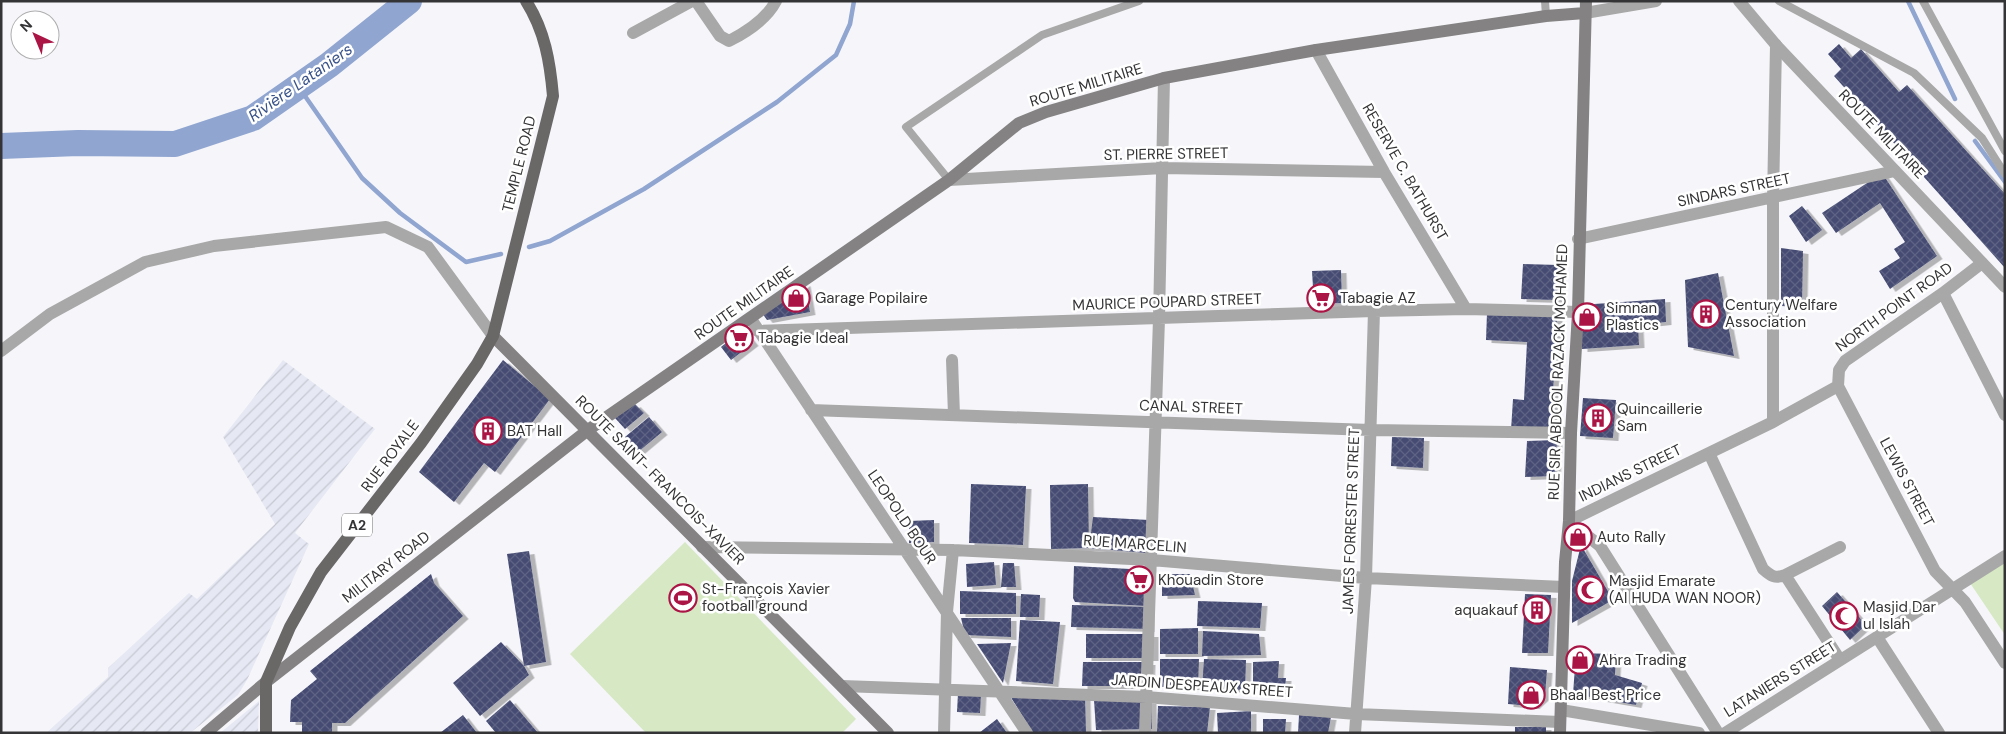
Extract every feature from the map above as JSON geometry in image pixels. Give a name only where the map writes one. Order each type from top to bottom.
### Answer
[{"type":"main road","name":"TEMPLE ROAD","points":[[493,336],[553,96],[549,57],[526,1]]},
{"type":"main road","name":"ROUTE MILITAIRE","points":[[588,430],[949,180],[1020,123],[1046,112],[1164,78],[1316,50],[1546,16],[1586,7]]},
{"type":"main road","name":"RUE SIR ABDOOL RAZACK MOHAMED","points":[[1560,722],[1564,587],[1569,521],[1571,433],[1578,312],[1578,239],[1586,7]]},
{"type":"main road","name":"ROUTE SAINT- FRANCOIS-XAVIER","points":[[493,336],[888,733]]},
{"type":"main road","name":"RUE ROYALE","points":[[266,733],[266,682],[290,627],[322,572],[421,443],[477,364],[493,336]]},
{"type":"main road","name":"MILITARY ROAD","points":[[206,733],[266,682],[588,430]]},
{"type":"street","points":[[633,33],[692,1]]},
{"type":"street","points":[[696,1],[720,36],[728,41],[746,32],[771,10],[776,1]]},
{"type":"street","name":"ROUTE MILITAIRE","points":[[1586,7],[1656,1]]},
{"type":"street","name":"ROUTE MILITAIRE","points":[[1738,1],[1776,45],[2005,287]]},
{"type":"street","points":[[1774,422],[1773,199],[1776,45]]},
{"type":"street","name":"RESERVE C. BATHURST","points":[[1316,50],[1384,172],[1466,309]]},
{"type":"street","points":[[1145,733],[1156,422],[1164,78]]},
{"type":"street","name":"ST. PIERRE STREET","points":[[949,180],[1163,168],[1384,172]]},
{"type":"street","name":"SINDARS STREET","points":[[1578,239],[1773,199],[1895,171]]},
{"type":"street","points":[[1,351],[50,314],[145,262],[214,246],[386,227],[428,247],[493,336]]},
{"type":"street","name":"NORTH POINT ROAD","points":[[1838,386],[1839,370],[1844,361],[1943,294],[1982,263]]},
{"type":"street","points":[[1943,294],[2005,415]]},
{"type":"street","name":"MAURICE POUPARD STREET","points":[[758,331],[1374,311],[1466,309],[1578,312]]},
{"type":"street","name":"JAMES FORRESTER STREET","points":[[1355,733],[1366,578],[1374,311]]},
{"type":"street","name":"LEOPOLD BOUR","points":[[751,318],[903,550],[947,612],[1027,733]]},
{"type":"street","points":[[952,360],[954,415]]},
{"type":"street","name":"INDIANS STREET","points":[[1569,521],[1774,422],[1838,386]]},
{"type":"street","name":"LEWIS STREET","points":[[1838,386],[1935,571],[1941,580],[1952,588],[1965,602],[2005,663]]},
{"type":"street","name":"CANAL STREET","points":[[811,410],[1370,430],[1571,433]]},
{"type":"street","points":[[1709,453],[1763,569],[1771,576],[1778,578],[1840,547]]},
{"type":"street","points":[[1569,521],[1600,546],[1718,733]]},
{"type":"street","name":"RUE MARCELIN","points":[[702,547],[953,550],[1151,560],[1366,578],[1564,587]]},
{"type":"street","points":[[944,733],[947,612],[953,550]]},
{"type":"street","name":"LATANIERS STREET","points":[[1726,733],[2005,556]]},
{"type":"street","points":[[1785,575],[1840,660]]},
{"type":"street","points":[[1876,637],[1939,733]]},
{"type":"street","name":"JARDIN DESPEAUX STREET","points":[[842,686],[998,690],[1146,697],[1356,714],[1560,722],[1699,733]]},
{"type":"lane","points":[[949,180],[906,126],[1042,35],[1139,1]]},
{"type":"lane","points":[[1545,1],[1546,16]]},
{"type":"lane","points":[[1779,1],[1914,73],[1982,138],[2005,174]]},
{"type":"lane","points":[[1923,1],[2005,151]]},
{"type":"shaded area","points":[[283,360],[375,429],[295,533],[309,544],[247,680],[238,695],[190,733],[46,733],[108,677],[108,668],[189,593],[197,599],[275,524],[223,437]]},
{"type":"shaded area","points":[[259,701],[258,733],[220,733]]},
{"type":"green space","name":"St-François Xavier football ground","points":[[685,542],[856,719],[842,733],[646,733],[570,654]]},
{"type":"green space","points":[[2005,551],[2005,635],[1966,577]]},
{"type":"building","points":[[1839,44],[1851,58],[1861,49],[1899,92],[1907,85],[2005,194],[2005,268],[1834,76],[1841,69],[1828,54]]},
{"type":"building","points":[[1882,173],[1937,256],[1890,289],[1879,271],[1900,258],[1894,249],[1905,242],[1880,203],[1836,233],[1822,213]]},
{"type":"building","points":[[1802,206],[1822,230],[1806,242],[1789,216]]},
{"type":"building","points":[[1781,248],[1803,251],[1802,307],[1781,306]]},
{"type":"building","points":[[1523,264],[1559,265],[1558,300],[1521,299]]},
{"type":"building","points":[[1341,270],[1342,303],[1314,304],[1312,271]]},
{"type":"building","name":"Century Welfare Association","points":[[1718,273],[1734,356],[1688,347],[1685,280]]},
{"type":"building","name":"Garage Popilaire","points":[[805,283],[810,312],[767,320],[762,313]]},
{"type":"building","points":[[1665,299],[1666,322],[1638,325],[1639,345],[1582,349],[1580,305]]},
{"type":"building","points":[[1487,313],[1557,316],[1551,432],[1511,430],[1513,399],[1524,400],[1527,342],[1486,340]]},
{"type":"building","points":[[737,334],[746,334],[753,343],[731,360],[721,347]]},
{"type":"building","name":"BAT Hall","points":[[503,360],[550,399],[495,472],[484,463],[454,502],[419,472]]},
{"type":"building","name":"Quincaillerie Sam","points":[[1583,398],[1616,400],[1613,438],[1580,436]]},
{"type":"building","points":[[635,404],[644,413],[625,429],[615,418]]},
{"type":"building","points":[[649,417],[662,432],[638,452],[625,437]]},
{"type":"building","points":[[1392,437],[1424,438],[1423,468],[1391,466]]},
{"type":"building","points":[[1557,440],[1555,476],[1525,477],[1527,441]]},
{"type":"building","points":[[971,484],[1026,486],[1023,545],[969,543]]},
{"type":"building","points":[[1088,484],[1089,548],[1051,549],[1050,485]]},
{"type":"building","points":[[1093,517],[1149,520],[1147,553],[1089,548]]},
{"type":"building","points":[[934,520],[934,542],[909,543],[909,521]]},
{"type":"building","name":"Masjid Emarate (Al HUDA WAN NOOR)","points":[[1581,545],[1613,600],[1572,623],[1572,581]]},
{"type":"building","points":[[529,551],[546,662],[524,666],[507,554]]},
{"type":"building","points":[[994,562],[996,585],[967,587],[966,564]]},
{"type":"building","points":[[1003,563],[1014,563],[1016,587],[1001,587]]},
{"type":"building","points":[[1074,566],[1149,570],[1147,606],[1075,602],[1073,598]]},
{"type":"building","points":[[431,574],[434,583],[463,616],[345,723],[332,723],[332,733],[302,733],[302,722],[290,722],[291,700],[317,679],[310,671]]},
{"type":"building","points":[[1162,574],[1190,574],[1195,595],[1162,596]]},
{"type":"building","points":[[960,591],[1016,593],[1016,614],[960,614]]},
{"type":"building","name":"Masjid Dar ul Islah","points":[[1837,592],[1866,625],[1850,640],[1822,606]]},
{"type":"building","points":[[1021,594],[1040,595],[1039,617],[1020,617]]},
{"type":"building","points":[[1525,594],[1551,595],[1548,653],[1522,653]]},
{"type":"building","points":[[1198,601],[1262,603],[1260,628],[1197,626]]},
{"type":"building","points":[[1072,605],[1149,607],[1149,629],[1071,627]]},
{"type":"building","points":[[961,618],[1011,618],[1011,637],[965,635]]},
{"type":"building","points":[[1020,620],[1060,622],[1053,684],[1016,681]]},
{"type":"building","points":[[1198,628],[1198,654],[1160,654],[1160,629]]},
{"type":"building","points":[[1203,631],[1259,634],[1261,655],[1202,656]]},
{"type":"building","points":[[1086,634],[1153,634],[1153,658],[1086,658]]},
{"type":"building","points":[[501,642],[524,666],[529,675],[480,716],[453,683]]},
{"type":"building","points":[[1011,643],[1003,683],[977,644]]},
{"type":"building","points":[[1576,653],[1616,654],[1615,675],[1642,683],[1636,705],[1573,694]]},
{"type":"building","points":[[1160,659],[1199,659],[1198,687],[1160,687]]},
{"type":"building","points":[[1204,659],[1246,660],[1245,690],[1202,688]]},
{"type":"building","points":[[1279,661],[1278,678],[1286,678],[1284,695],[1272,695],[1272,689],[1253,689],[1253,662]]},
{"type":"building","points":[[1083,662],[1150,662],[1149,686],[1082,686]]},
{"type":"building","points":[[1510,667],[1547,670],[1545,696],[1534,706],[1508,704]]},
{"type":"building","points":[[958,693],[981,694],[980,713],[957,712]]},
{"type":"building","points":[[1085,695],[1086,733],[1033,733],[1010,696]]},
{"type":"building","points":[[510,700],[538,733],[496,733],[486,721]]},
{"type":"building","points":[[1094,700],[1151,701],[1152,729],[1096,730]]},
{"type":"building","points":[[1158,706],[1210,707],[1207,733],[1157,733]]},
{"type":"building","points":[[1251,711],[1251,733],[1218,733],[1217,713]]},
{"type":"building","points":[[463,715],[477,733],[440,733]]},
{"type":"building","points":[[1299,715],[1331,717],[1328,733],[1298,733]]},
{"type":"building","points":[[997,719],[1007,733],[979,733]]},
{"type":"building","points":[[1263,719],[1286,719],[1285,733],[1263,733]]},
{"type":"building","points":[[1515,727],[1546,727],[1546,733],[1515,733]]},
{"type":"waterway","name":"Rivière Lataniers","points":[[1,146],[78,143],[175,144],[253,118],[329,65],[409,1]]},
{"type":"waterway","points":[[529,247],[550,241],[644,189],[777,102],[836,55],[850,24],[854,1]]},
{"type":"waterway","points":[[1908,1],[1955,99]]},
{"type":"waterway","points":[[298,86],[362,178],[400,213],[466,262],[501,254]]},
{"type":"waterway","points":[[1975,141],[2005,182]]},
{"type":"place","name":"Garage Popilaire","points":[[796,298]]},
{"type":"place","name":"Tabagie AZ","points":[[1321,298]]},
{"type":"place","name":"Century Welfare Association","points":[[1706,314]]},
{"type":"place","name":"Simnan Plastics","points":[[1587,317]]},
{"type":"place","name":"Tabagie Ideal","points":[[739,338]]},
{"type":"place","name":"Quincaillerie Sam","points":[[1598,418]]},
{"type":"place","name":"BAT Hall","points":[[488,431]]},
{"type":"place","name":"Auto Rally","points":[[1578,537]]},
{"type":"place","name":"Khouadin Store","points":[[1139,580]]},
{"type":"place","name":"Masjid Emarate (Al HUDA WAN NOOR)","points":[[1590,590]]},
{"type":"place","name":"St-François Xavier football ground","points":[[683,598]]},
{"type":"place","name":"aquakauf","points":[[1537,610]]},
{"type":"place","name":"Masjid Dar ul Islah","points":[[1844,616]]},
{"type":"place","name":"Ahra Trading","points":[[1580,660]]},
{"type":"place","name":"Bhaal Best Price","points":[[1531,695]]}]
